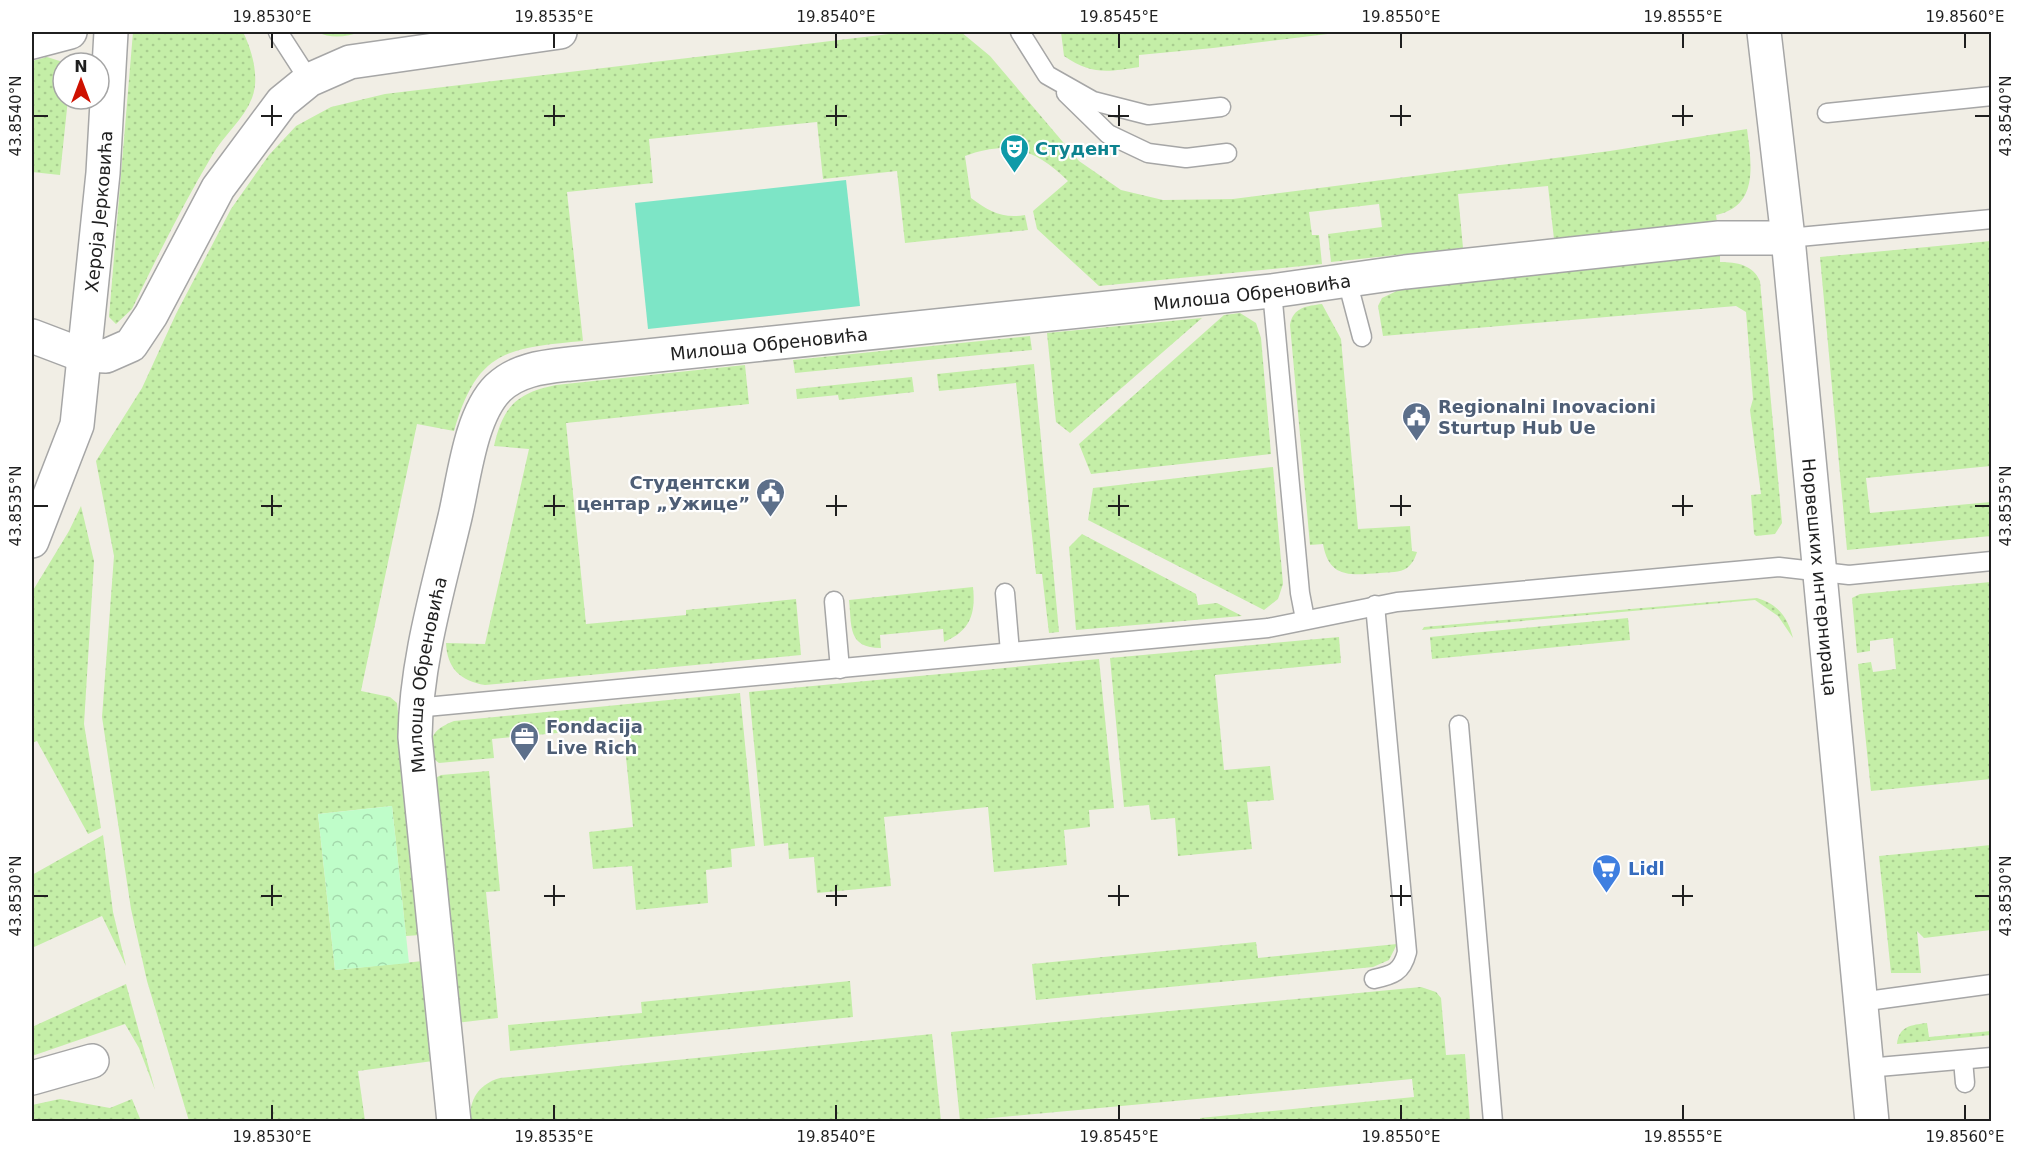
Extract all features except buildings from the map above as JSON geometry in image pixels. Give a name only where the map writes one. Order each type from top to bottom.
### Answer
[{"type":"street","points":[[32,42],[69,32]]},
{"type":"street","name":"Хероја Јерковића","points":[[32,541],[77,425],[82,355],[103,173],[111,32]]},
{"type":"street","points":[[32,336],[82,355],[106,356],[131,345],[151,315],[218,188],[282,102],[309,80],[350,62],[560,32]]},
{"type":"street","name":"Норвешких интернираца","points":[[1764,32],[1788,238],[1872,1122]]},
{"type":"street","name":"Милоша Обреновића","points":[[454,1122],[415,737],[415,708],[424,648],[478,420],[496,389],[521,372],[570,364],[1272,291],[1347,280],[1719,238],[1788,238]]},
{"type":"street","points":[[32,1078],[92,1061]]},
{"type":"lane","points":[[278,32],[309,80]]},
{"type":"lane","points":[[1020,32],[1047,75],[1108,134],[1148,153],[1186,158],[1227,153]]},
{"type":"lane","points":[[1047,75],[1093,101],[1148,115],[1221,107]]},
{"type":"lane","points":[[1827,113],[1992,96]]},
{"type":"lane","points":[[1788,238],[1992,219]]},
{"type":"lane","points":[[1347,280],[1362,337]]},
{"type":"lane","points":[[1272,291],[1300,593],[1305,619]]},
{"type":"lane","points":[[415,708],[1268,628],[1375,605],[1779,567],[1849,575],[1992,561]]},
{"type":"lane","points":[[1005,593],[1010,652]]},
{"type":"lane","points":[[834,602],[840,669]]},
{"type":"lane","points":[[1374,979],[1399,970],[1404,964],[1407,952],[1375,605]]},
{"type":"lane","points":[[1460,725],[1493,1122]]},
{"type":"lane","points":[[1860,1002],[1992,984]]},
{"type":"lane","points":[[1867,1068],[1992,1058]]},
{"type":"lane","points":[[1963,1060],[1965,1083]]},
{"type":"green space","points":[[133,32],[243,32],[252,56],[255,82],[248,106],[202,173],[132,309],[116,324],[109,317]]},
{"type":"green space","points":[[317,32],[361,32],[328,36]]},
{"type":"green space","points":[[906,32],[961,32],[990,56],[1079,161],[1121,190],[1163,200],[1233,199],[1610,151],[1747,129],[1750,181],[1740,202],[1730,210],[1716,215],[1717,222],[1554,239],[1548,186],[1458,194],[1463,248],[1331,262],[1328,234],[1382,227],[1379,204],[1309,212],[1312,235],[1319,235],[1322,264],[1099,286],[1037,229],[1033,211],[1068,181],[1044,161],[1021,150],[995,149],[965,156],[971,198],[996,213],[1010,216],[1025,215],[1028,230],[905,243],[897,171],[823,179],[817,122],[649,139],[653,183],[567,192],[583,341],[514,351],[498,359],[485,369],[473,384],[454,431],[417,424],[361,691],[390,697],[397,703],[420,935],[406,936],[392,806],[318,814],[335,970],[423,961],[433,1061],[358,1071],[365,1121],[189,1121],[147,981],[131,909],[102,717],[114,556],[96,461],[142,388],[176,314],[231,209],[269,155],[296,126],[331,107],[385,94]]},
{"type":"green space","points":[[1061,32],[1344,32],[1139,55],[1139,67],[1109,71],[1091,69],[1064,56]]},
{"type":"green space","points":[[47,57],[51,58],[51,111],[67,111],[60,175],[32,172],[32,61]]},
{"type":"green space","points":[[846,180],[860,306],[648,329],[635,203]]},
{"type":"green space","points":[[1991,241],[1991,466],[1866,478],[1870,513],[1991,502],[1991,536],[1847,550],[1820,257]]},
{"type":"green space","points":[[1720,254],[1720,262],[1744,265],[1753,271],[1760,281],[1782,523],[1775,534],[1756,536],[1754,534],[1751,495],[1761,494],[1750,410],[1753,399],[1746,312],[1736,306],[1383,336],[1378,306],[1382,298],[1401,289]]},
{"type":"green space","points":[[1322,304],[1341,339],[1358,529],[1410,526],[1412,551],[1417,552],[1411,564],[1401,571],[1360,574],[1343,572],[1330,564],[1323,544],[1310,545],[1290,325],[1297,311]]},
{"type":"green space","points":[[1240,313],[1256,323],[1261,338],[1271,454],[1091,474],[1079,444],[1224,315]]},
{"type":"green space","points":[[1202,318],[1070,433],[1056,422],[1047,333]]},
{"type":"green space","points":[[1030,336],[1032,350],[795,373],[793,360]]},
{"type":"green space","points":[[1034,364],[1059,632],[1049,633],[1042,574],[1036,574],[1016,383],[939,391],[937,374]]},
{"type":"green space","points":[[745,365],[749,404],[566,423],[586,624],[686,615],[686,610],[796,599],[801,655],[485,685],[468,680],[456,672],[449,660],[446,643],[485,644],[529,449],[494,446],[502,421],[513,404],[531,392],[556,385]]},
{"type":"green space","points":[[912,377],[914,392],[839,400],[838,395],[797,399],[796,389]]},
{"type":"green space","points":[[1273,467],[1283,584],[1278,599],[1264,610],[1088,520],[1093,488]]},
{"type":"green space","points":[[81,506],[94,561],[84,724],[101,828],[88,834],[37,741],[32,743],[32,592],[69,531]]},
{"type":"green space","points":[[1082,534],[1196,594],[1198,605],[1217,603],[1242,616],[1076,630],[1069,547]]},
{"type":"green space","points":[[1991,582],[1991,779],[1871,791],[1858,664],[1871,662],[1873,672],[1896,669],[1893,638],[1870,641],[1870,651],[1857,653],[1852,598],[1860,594]]},
{"type":"green space","points":[[973,587],[974,597],[969,620],[960,633],[944,642],[943,629],[880,635],[881,648],[862,644],[853,634],[849,600]]},
{"type":"green space","points":[[1757,598],[1771,604],[1781,613],[1793,638],[1778,616],[1755,600],[1422,630],[1424,627]]},
{"type":"green space","points":[[1628,618],[1630,640],[1432,659],[1430,637]]},
{"type":"green space","points":[[1339,637],[1341,663],[1215,675],[1224,770],[1270,766],[1274,800],[1247,802],[1252,849],[1178,856],[1175,818],[1151,820],[1149,805],[1124,807],[1110,658]]},
{"type":"green space","points":[[1099,659],[1114,808],[1089,810],[1090,827],[1064,830],[1067,865],[994,872],[988,807],[884,817],[891,886],[817,893],[814,857],[789,859],[788,843],[764,846],[749,692]]},
{"type":"green space","points":[[740,693],[755,846],[731,849],[732,867],[706,870],[708,903],[636,910],[632,866],[593,869],[589,832],[633,827],[623,727],[492,739],[494,758],[439,763],[431,757],[434,734],[454,721]]},
{"type":"green space","points":[[489,771],[500,891],[486,892],[498,1018],[456,1023],[434,779],[441,775]]},
{"type":"green space","points":[[392,806],[409,963],[335,970],[318,814]]},
{"type":"green space","points":[[103,835],[113,912],[126,966],[102,916],[32,948],[32,875]]},
{"type":"green space","points":[[1991,845],[1991,930],[1924,938],[1917,931],[1921,973],[1891,973],[1879,856]]},
{"type":"green space","points":[[1256,942],[1258,958],[1397,944],[1389,960],[1373,967],[1036,1000],[1032,964]]},
{"type":"green space","points":[[850,981],[853,1017],[510,1051],[508,1025],[642,1013],[641,1002]]},
{"type":"green space","points":[[126,984],[155,1090],[139,1048],[125,1024],[32,1056],[32,1027]]},
{"type":"green space","points":[[1421,987],[1436,992],[1441,998],[1446,1055],[1465,1054],[1470,1121],[1200,1121],[1200,1118],[1414,1097],[1412,1079],[960,1121],[951,1032]]},
{"type":"green space","points":[[1927,1023],[1929,1037],[1991,1031],[1991,1035],[1897,1044],[1903,1030]]},
{"type":"green space","points":[[932,1034],[941,1121],[471,1121],[471,1106],[476,1094],[486,1084],[500,1078]]},
{"type":"green space","points":[[60,1099],[110,1108],[132,1099],[141,1121],[32,1121],[32,1105]]},
{"type":"place","name":"Студент","points":[[1014,174]]},
{"type":"place","name":"Regionalni Inovacioni Sturtup Hub Ue","points":[[1417,442]]},
{"type":"place","name":"Студентски центар „Ужице”","points":[[771,518]]},
{"type":"place","name":"Fondacija Live Rich","points":[[525,762]]},
{"type":"place","name":"Lidl","points":[[1607,894]]}]
